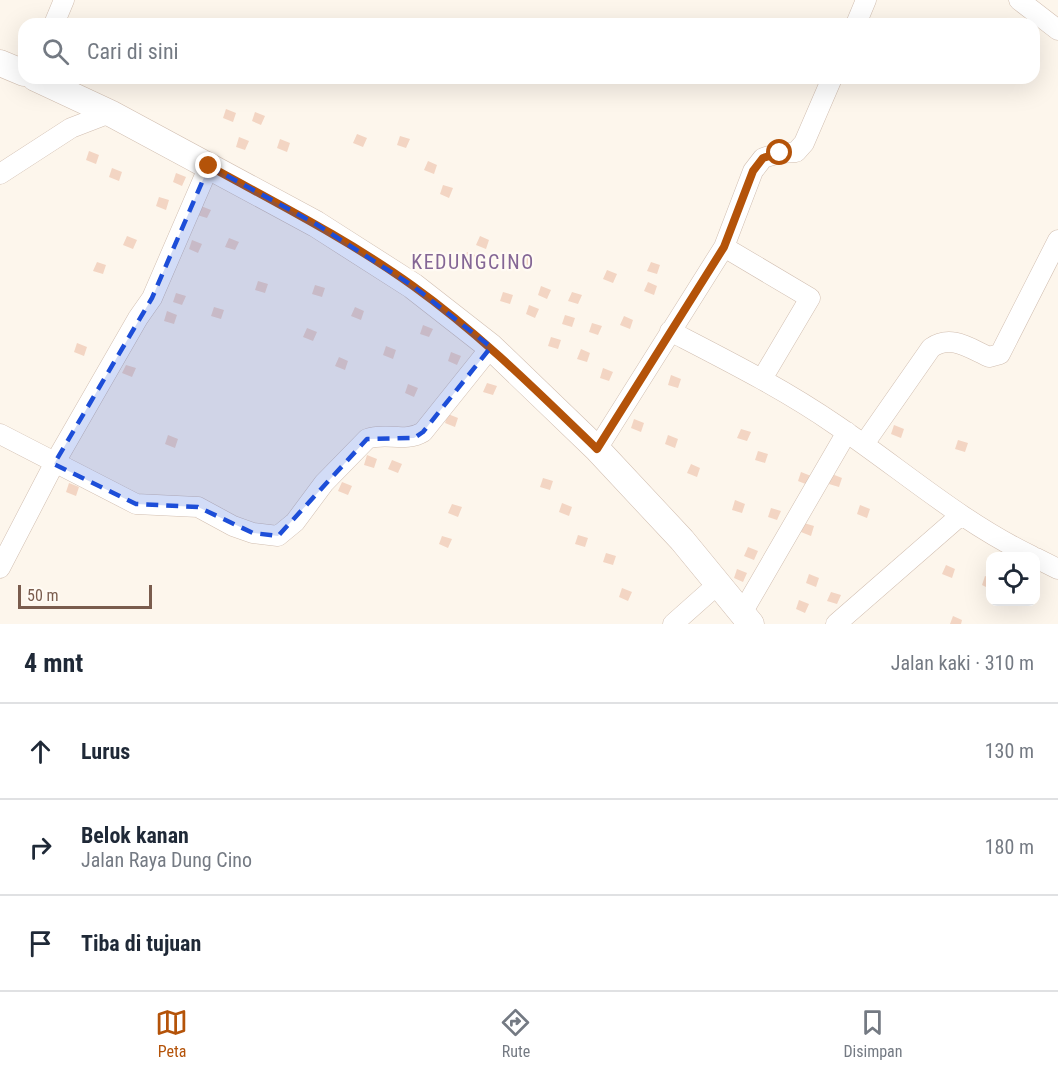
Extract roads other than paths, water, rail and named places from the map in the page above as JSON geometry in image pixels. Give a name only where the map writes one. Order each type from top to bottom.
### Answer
[{"type":"street","points":[[56,18],[64,0]]},
{"type":"street","points":[[858,18],[866,0]]},
{"type":"street","points":[[1019,0],[1058,30]]},
{"type":"street","points":[[0,63],[18,70]]},
{"type":"street","points":[[48,84],[110,113],[316,224],[412,286],[491,347],[597,449],[682,540],[746,619],[847,432]]},
{"type":"street","points":[[597,449],[724,247],[753,171],[763,158],[780,153],[796,152],[804,143],[829,84]]},
{"type":"street","points":[[0,174],[71,128],[110,113]]},
{"type":"street","points":[[0,568],[54,464],[138,318],[152,298],[209,166]]},
{"type":"street","points":[[864,444],[931,348],[939,343],[952,341],[989,357],[1000,354],[1058,240]]},
{"type":"street","points":[[724,247],[810,298],[762,379]]},
{"type":"street","points":[[670,331],[762,379],[847,432],[961,515],[1025,552]]},
{"type":"street","points":[[0,434],[135,504],[198,507],[233,526],[266,536],[278,536],[295,522],[324,483],[367,439],[376,435],[414,438],[423,432],[491,347]]},
{"type":"street","points":[[836,624],[961,515]]},
{"type":"street","points":[[1040,560],[1058,569]]},
{"type":"street","points":[[673,624],[718,584]]},
{"type":"district","name":"KEDUNGCINO","points":[[473,262]]}]
